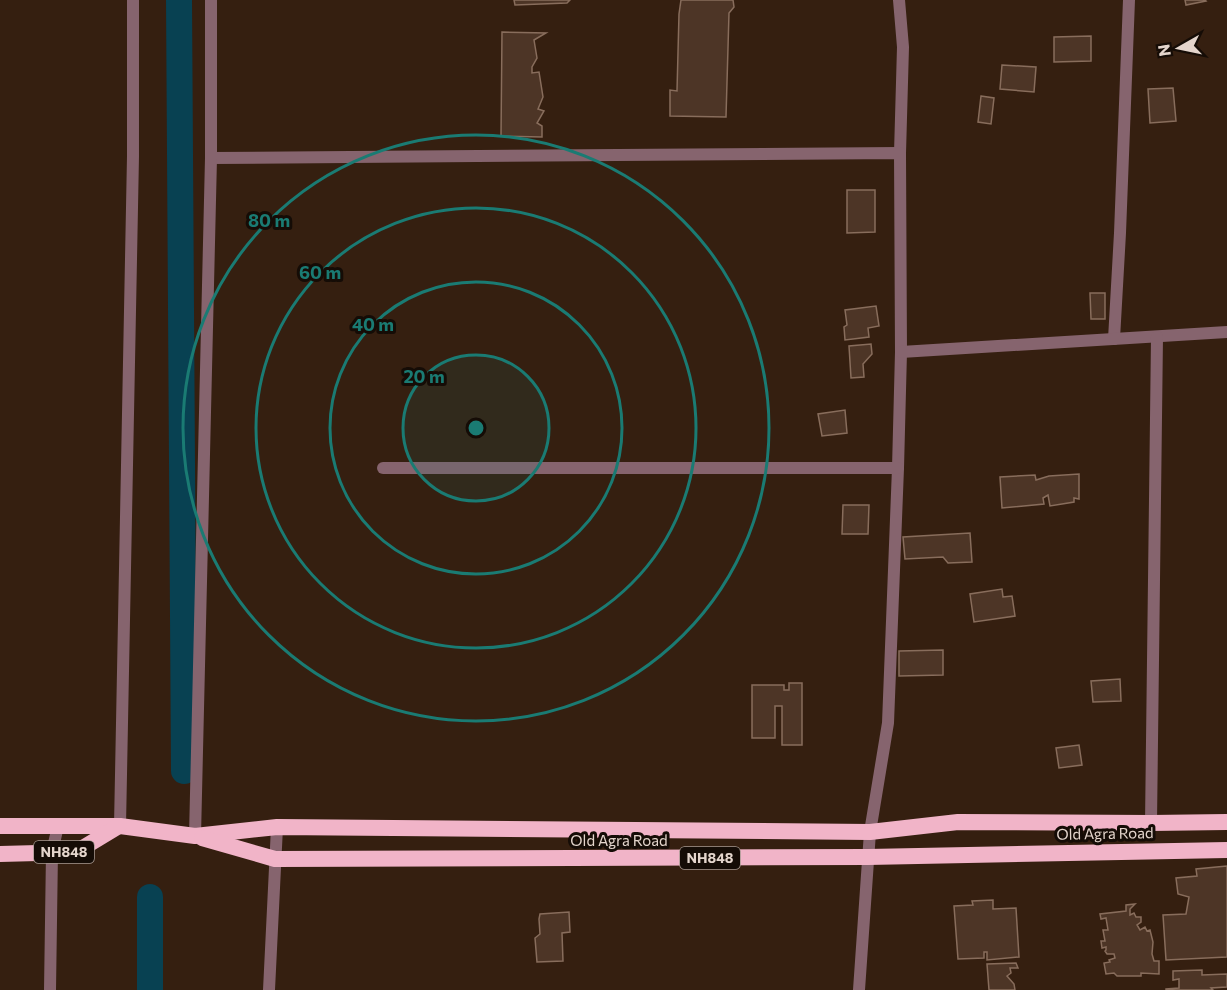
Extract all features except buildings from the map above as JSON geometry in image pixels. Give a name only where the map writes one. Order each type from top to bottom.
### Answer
[{"type":"highway","name":"NH848","points":[[0,826],[120,826],[195,836],[277,827],[870,832],[958,822],[1227,822]]},
{"type":"highway","name":"NH848","points":[[0,854],[76,852],[120,826]]},
{"type":"highway","name":"Old Agra Road","points":[[195,836],[275,859],[868,857],[1227,849]]},
{"type":"street","points":[[120,826],[133,156],[133,0]]},
{"type":"street","points":[[195,836],[211,158],[211,0]]},
{"type":"street","points":[[859,990],[870,832],[888,723],[901,352],[900,153],[903,47],[899,0]]},
{"type":"street","points":[[1114,339],[1129,0]]},
{"type":"street","points":[[211,158],[900,153]]},
{"type":"street","points":[[901,352],[1227,332]]},
{"type":"street","points":[[1152,823],[1157,337]]},
{"type":"street","points":[[383,468],[898,468]]},
{"type":"street","points":[[50,990],[52,852],[58,826]]},
{"type":"street","points":[[268,990],[277,827]]},
{"type":"waterway","points":[[179,0],[184,771]]},
{"type":"waterway","points":[[150,897],[150,990]]}]
